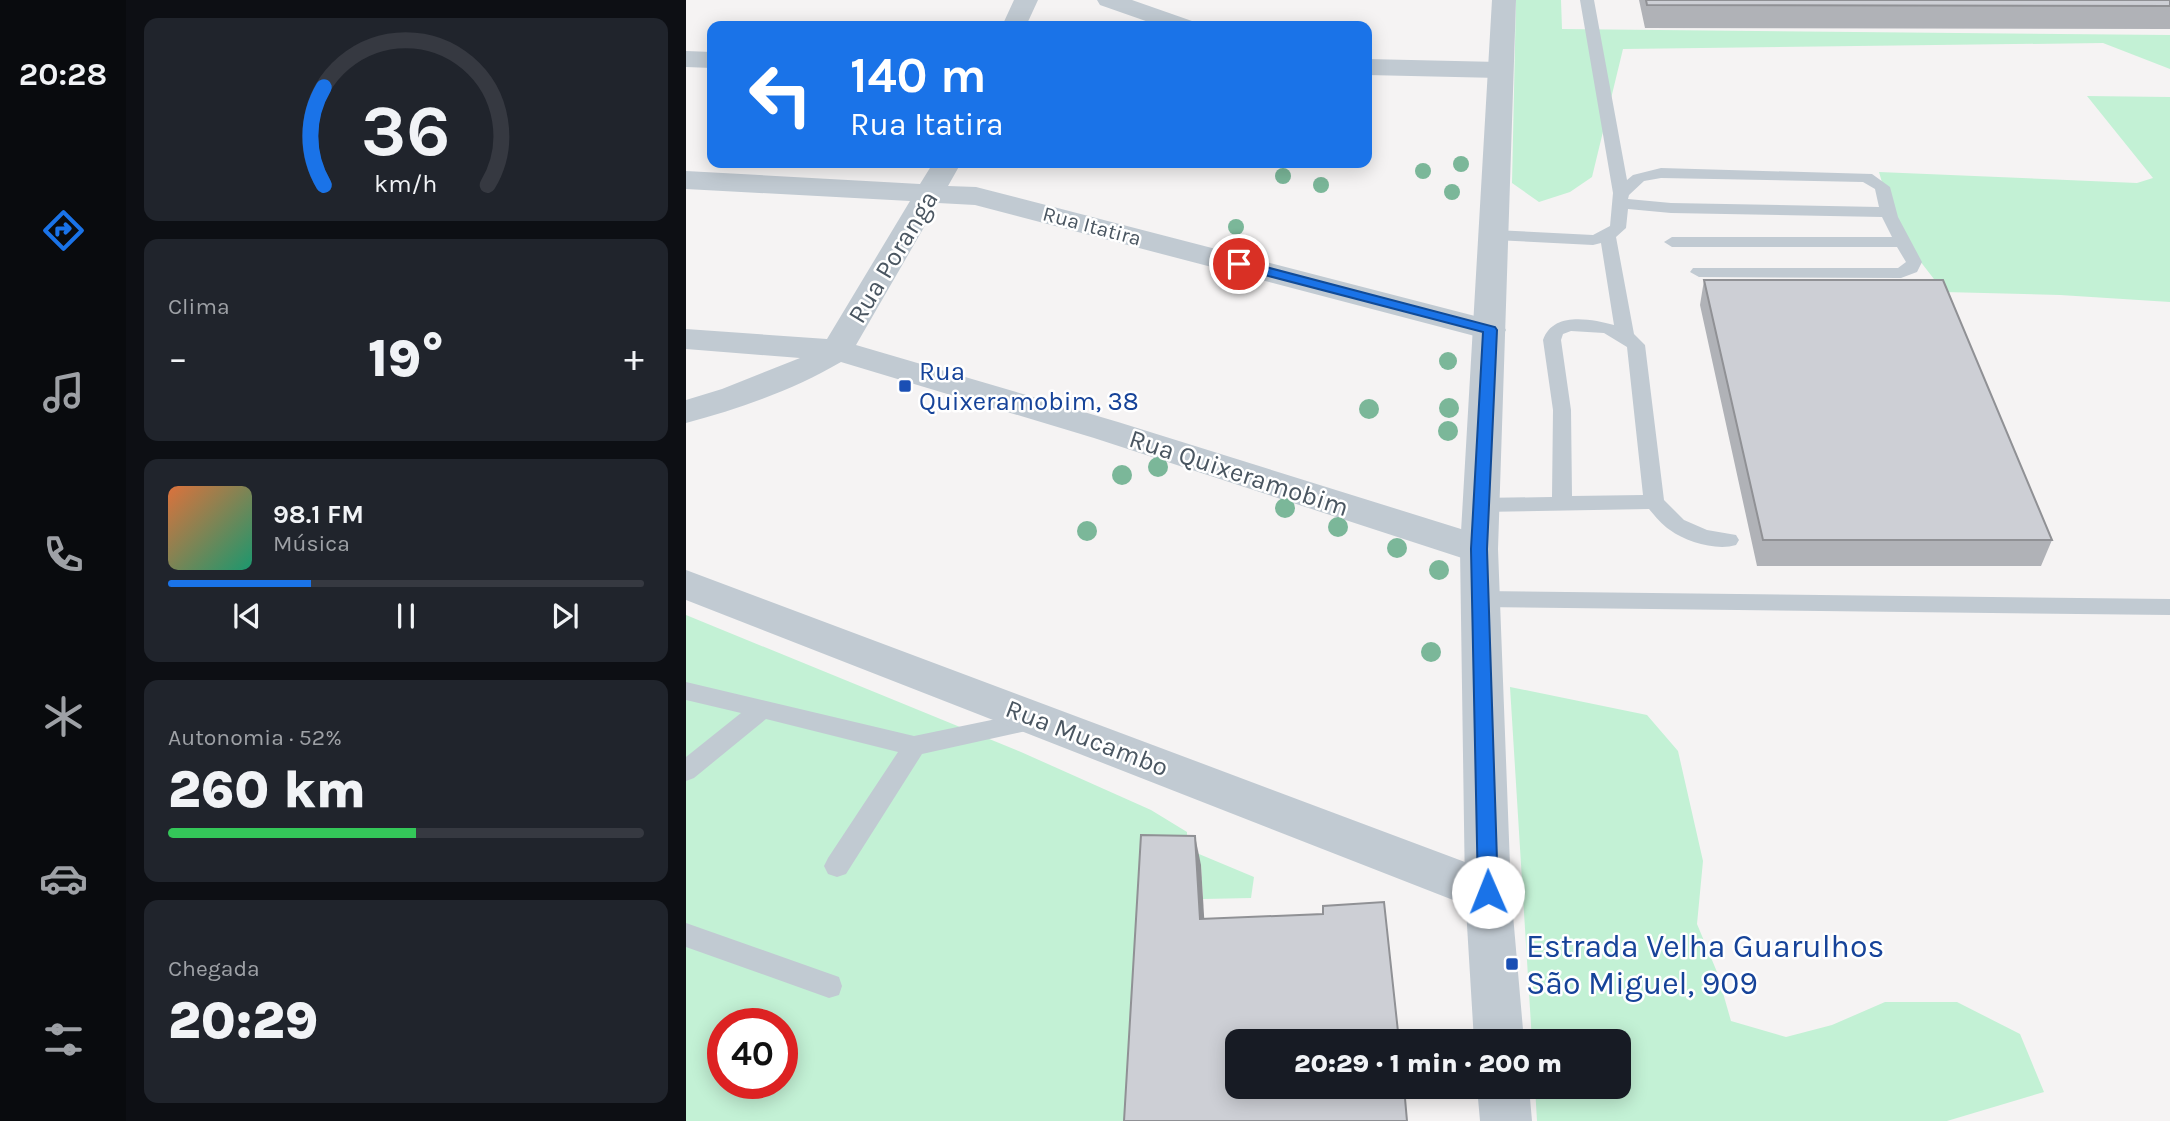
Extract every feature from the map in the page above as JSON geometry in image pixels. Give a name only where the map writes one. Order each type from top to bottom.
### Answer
[{"type":"street","points":[[1016,21],[1026,0]]},
{"type":"street","points":[[1109,0],[1169,21]]},
{"type":"street","points":[[1185,21],[1194,0]]},
{"type":"street","points":[[1498,1029],[1488,892],[1479,549],[1504,0]]},
{"type":"street","points":[[686,59],[707,60]]},
{"type":"street","points":[[1372,67],[1499,70]]},
{"type":"street","name":"Rua Poranga","points":[[838,350],[933,192],[945,168]]},
{"type":"street","name":"Rua Itatira","points":[[686,180],[976,196],[1490,330]]},
{"type":"street","name":"Rua Quixeramobim","points":[[686,339],[838,350],[1106,430],[1479,549]]},
{"type":"street","points":[[686,412],[803,370],[838,350]]},
{"type":"street","name":"Rua Mucambo","points":[[686,584],[1488,892]]},
{"type":"street","points":[[1504,1099],[1506,1121]]},
{"type":"lane","points":[[1494,235],[1593,240],[1608,236],[1618,228],[1620,198],[1587,0]]},
{"type":"lane","points":[[1620,198],[1639,178],[1661,173],[1866,177],[1882,187],[1886,212],[1914,262],[1901,273],[1699,272]]},
{"type":"lane","points":[[1620,198],[1671,208],[1886,212]]},
{"type":"lane","points":[[1608,236],[1625,335]]},
{"type":"lane","points":[[1672,242],[1902,242]]},
{"type":"lane","points":[[1562,504],[1562,410],[1552,340],[1555,331],[1572,325],[1609,328],[1625,335],[1636,345],[1654,502],[1677,525],[1704,537],[1729,540]]},
{"type":"lane","points":[[1480,505],[1654,502]]},
{"type":"lane","points":[[1480,599],[2170,607]]},
{"type":"lane","points":[[686,691],[914,746],[1038,719]]},
{"type":"lane","points":[[686,771],[763,709]]},
{"type":"lane","points":[[837,866],[914,746]]},
{"type":"lane","points":[[686,935],[830,986]]},
{"type":"green space","points":[[1516,0],[1561,0],[1562,29],[2170,35],[2170,69],[2103,43],[1623,49],[1592,177],[1570,192],[1539,202],[1512,183]]},
{"type":"green space","points":[[2087,96],[2170,97],[2170,302],[2060,295],[1944,292],[1896,230],[1879,172],[2137,183],[2153,178]]},
{"type":"green space","points":[[686,615],[1021,752],[1151,810],[1187,832],[1187,849],[1254,877],[1251,898],[1203,899],[1201,865],[1135,1121],[686,1121]]},
{"type":"green space","points":[[1510,687],[1647,715],[1678,751],[1703,861],[1697,924],[1717,972],[1731,1021],[1786,1037],[1832,1025],[1885,1002],[1957,1002],[2020,1034],[2044,1092],[1947,1121],[1537,1121],[1536,1099],[1631,1099],[1631,1029],[1531,1029]]},
{"type":"building","points":[[1646,0],[2170,0],[2170,6],[1647,5]]},
{"type":"building","points":[[1704,280],[1943,280],[2052,540],[1763,540]]},
{"type":"building","points":[[1141,835],[1195,836],[1200,919],[1323,914],[1323,906],[1384,902],[1398,1029],[1225,1029],[1225,1099],[1405,1099],[1407,1121],[1124,1121]]},
{"type":"place","name":"Rua Quixeramobim, 38","points":[[905,386]]},
{"type":"place","name":"Estrada Velha Guarulhos São Miguel, 909","points":[[1512,964]]},
{"type":"route","points":[[1239,264],[1490,330],[1479,549],[1488,892]]}]
